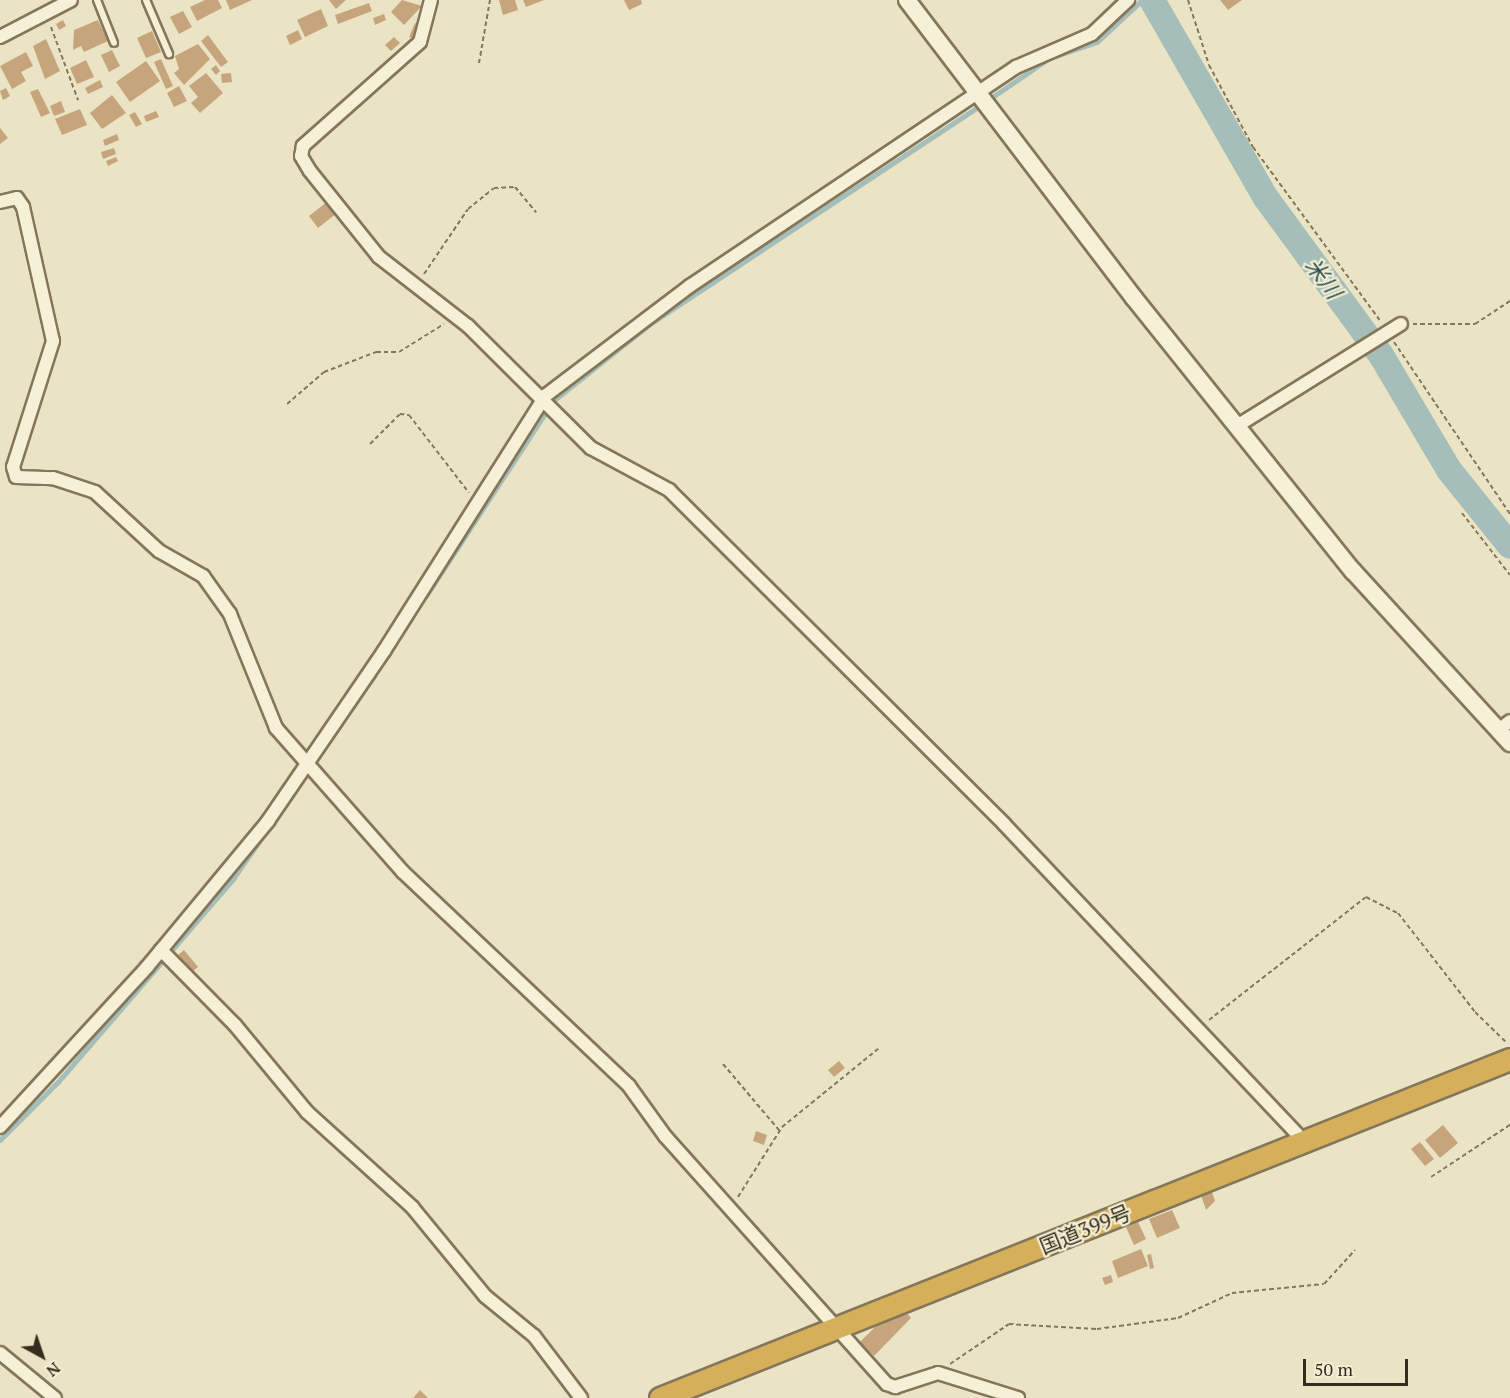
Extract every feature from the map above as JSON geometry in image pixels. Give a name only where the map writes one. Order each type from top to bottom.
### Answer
[{"type":"highway","name":"国道399号","points":[[660,1398],[1510,1059]]},
{"type":"street","points":[[0,37],[71,0]]},
{"type":"street","points":[[431,0],[420,42],[384,69],[345,113],[303,146],[301,156],[379,257],[458,318],[591,448],[669,490],[1199,1027],[1304,1141]]},
{"type":"street","points":[[907,0],[1237,426],[1353,571],[1506,732]]},
{"type":"street","points":[[0,1128],[164,954],[311,769],[483,497],[546,405],[642,319],[1042,52],[1092,34],[1128,0]]},
{"type":"street","points":[[0,202],[17,198],[23,207],[53,341],[18,445],[13,467],[16,477],[53,478],[95,492],[159,550],[203,576],[230,614],[276,728],[403,872],[629,1086],[728,1208],[887,1384],[895,1387],[938,1373],[1018,1398]]},
{"type":"street","points":[[1237,426],[1362,343],[1401,324]]},
{"type":"street","points":[[164,954],[235,1025],[307,1112],[412,1207],[485,1296],[534,1336],[581,1398]]},
{"type":"street","points":[[0,1353],[56,1398]]},
{"type":"lane","points":[[98,0],[114,43]]},
{"type":"lane","points":[[146,0],[168,54]]},
{"type":"path","points":[[479,63],[490,0]]},
{"type":"path","points":[[1188,0],[1209,65],[1253,147],[1510,514]]},
{"type":"path","points":[[47,12],[78,100]]},
{"type":"path","points":[[415,285],[468,209],[494,188],[515,187],[536,212]]},
{"type":"path","points":[[1401,324],[1475,324],[1510,302]]},
{"type":"path","points":[[286,405],[324,372],[376,352],[399,352],[426,332],[458,318]]},
{"type":"path","points":[[370,444],[400,414],[409,416],[470,494],[483,497]]},
{"type":"path","points":[[1462,513],[1510,575]]},
{"type":"path","points":[[1199,1027],[1366,897],[1398,913],[1490,1030],[1510,1045]]},
{"type":"path","points":[[728,1208],[754,1177],[779,1130],[878,1048]]},
{"type":"path","points":[[723,1064],[779,1130]]},
{"type":"path","points":[[1431,1177],[1510,1125]]},
{"type":"path","points":[[938,1373],[998,1327],[1097,1329],[1178,1318],[1232,1293],[1324,1284],[1355,1250]]},
{"type":"building","points":[[205,0],[218,0],[222,8],[197,21],[190,7]]},
{"type":"building","points":[[226,0],[252,0],[230,10]]},
{"type":"building","points":[[329,0],[346,0],[336,9]]},
{"type":"building","points":[[402,0],[422,6],[404,25],[391,12]]},
{"type":"building","points":[[499,0],[515,0],[518,10],[503,15]]},
{"type":"building","points":[[523,0],[544,0],[526,7]]},
{"type":"building","points":[[624,0],[641,0],[642,4],[629,10]]},
{"type":"building","points":[[1220,0],[1242,0],[1228,10]]},
{"type":"building","points":[[369,3],[372,11],[338,24],[335,15]]},
{"type":"building","points":[[321,9],[328,26],[305,37],[297,20]]},
{"type":"building","points":[[183,11],[192,27],[179,34],[170,17]]},
{"type":"building","points":[[384,14],[386,20],[375,25],[373,18]]},
{"type":"building","points":[[63,20],[66,26],[59,30],[56,24]]},
{"type":"building","points":[[98,20],[108,41],[84,52],[81,46],[73,50],[74,30]]},
{"type":"building","points":[[415,23],[419,25],[413,38],[409,37]]},
{"type":"building","points":[[298,30],[302,39],[290,45],[286,36]]},
{"type":"building","points":[[152,31],[161,52],[146,58],[137,38]]},
{"type":"building","points":[[208,35],[228,62],[221,67],[201,41]]},
{"type":"building","points":[[394,37],[400,43],[391,51],[385,45]]},
{"type":"building","points":[[46,39],[60,71],[45,79],[33,46]]},
{"type":"building","points":[[198,44],[210,59],[184,85],[174,73],[179,69],[175,56]]},
{"type":"building","points":[[112,50],[120,66],[109,72],[101,55]]},
{"type":"building","points":[[26,52],[33,66],[21,72],[26,81],[12,89],[0,66]]},
{"type":"building","points":[[161,59],[173,86],[166,89],[154,62]]},
{"type":"building","points":[[86,60],[94,77],[77,84],[70,68]]},
{"type":"building","points":[[146,61],[160,81],[130,102],[116,82]]},
{"type":"building","points":[[216,65],[220,71],[216,75],[211,69]]},
{"type":"building","points":[[206,73],[223,93],[200,113],[191,103],[198,97],[189,86]]},
{"type":"building","points":[[231,73],[232,82],[222,83],[221,74]]},
{"type":"building","points":[[100,80],[103,87],[88,94],[85,88]]},
{"type":"building","points":[[179,86],[187,101],[174,107],[167,93]]},
{"type":"building","points":[[6,88],[10,96],[3,100],[0,91]]},
{"type":"building","points":[[38,89],[50,113],[41,117],[30,92]]},
{"type":"building","points":[[112,95],[126,113],[102,129],[90,113]]},
{"type":"building","points":[[61,101],[65,112],[54,116],[50,106]]},
{"type":"building","points":[[80,109],[87,125],[62,135],[55,119]]},
{"type":"building","points":[[156,111],[159,117],[146,122],[144,116]]},
{"type":"building","points":[[135,112],[142,124],[136,127],[129,115]]},
{"type":"building","points":[[0,128],[8,138],[0,144]]},
{"type":"building","points":[[117,134],[119,140],[105,146],[103,140]]},
{"type":"building","points":[[114,148],[116,154],[103,159],[101,152]]},
{"type":"building","points":[[116,157],[118,161],[108,166],[106,161]]},
{"type":"building","points":[[328,201],[337,213],[318,228],[309,216]]},
{"type":"building","points":[[184,950],[198,967],[192,972],[178,955]]},
{"type":"building","points":[[839,1061],[845,1068],[834,1077],[828,1070]]},
{"type":"building","points":[[1443,1125],[1458,1143],[1440,1158],[1425,1140]]},
{"type":"building","points":[[756,1131],[767,1135],[764,1145],[753,1141]]},
{"type":"building","points":[[1420,1142],[1434,1159],[1425,1166],[1411,1149]]},
{"type":"building","points":[[1212,1192],[1215,1201],[1206,1210],[1201,1195]]},
{"type":"building","points":[[1172,1210],[1180,1228],[1157,1238],[1149,1219]]},
{"type":"building","points":[[1138,1222],[1146,1239],[1134,1245],[1126,1227]]},
{"type":"building","points":[[1141,1249],[1148,1266],[1118,1278],[1112,1261]]},
{"type":"building","points":[[1151,1254],[1154,1268],[1150,1269],[1147,1255]]},
{"type":"building","points":[[1111,1275],[1113,1282],[1105,1285],[1102,1278]]},
{"type":"building","points":[[904,1310],[911,1318],[874,1356],[860,1342],[882,1320]]},
{"type":"building","points":[[420,1390],[428,1398],[413,1398]]},
{"type":"waterway","points":[[1056,56],[1097,42],[1142,0]]},
{"type":"waterway","name":"米川","points":[[1152,0],[1266,198],[1381,355],[1449,470],[1510,546]]},
{"type":"waterway","points":[[988,100],[1048,59]]},
{"type":"waterway","points":[[426,596],[553,401],[650,324],[981,105]]},
{"type":"waterway","points":[[0,1140],[58,1082],[233,879],[374,676]]}]
